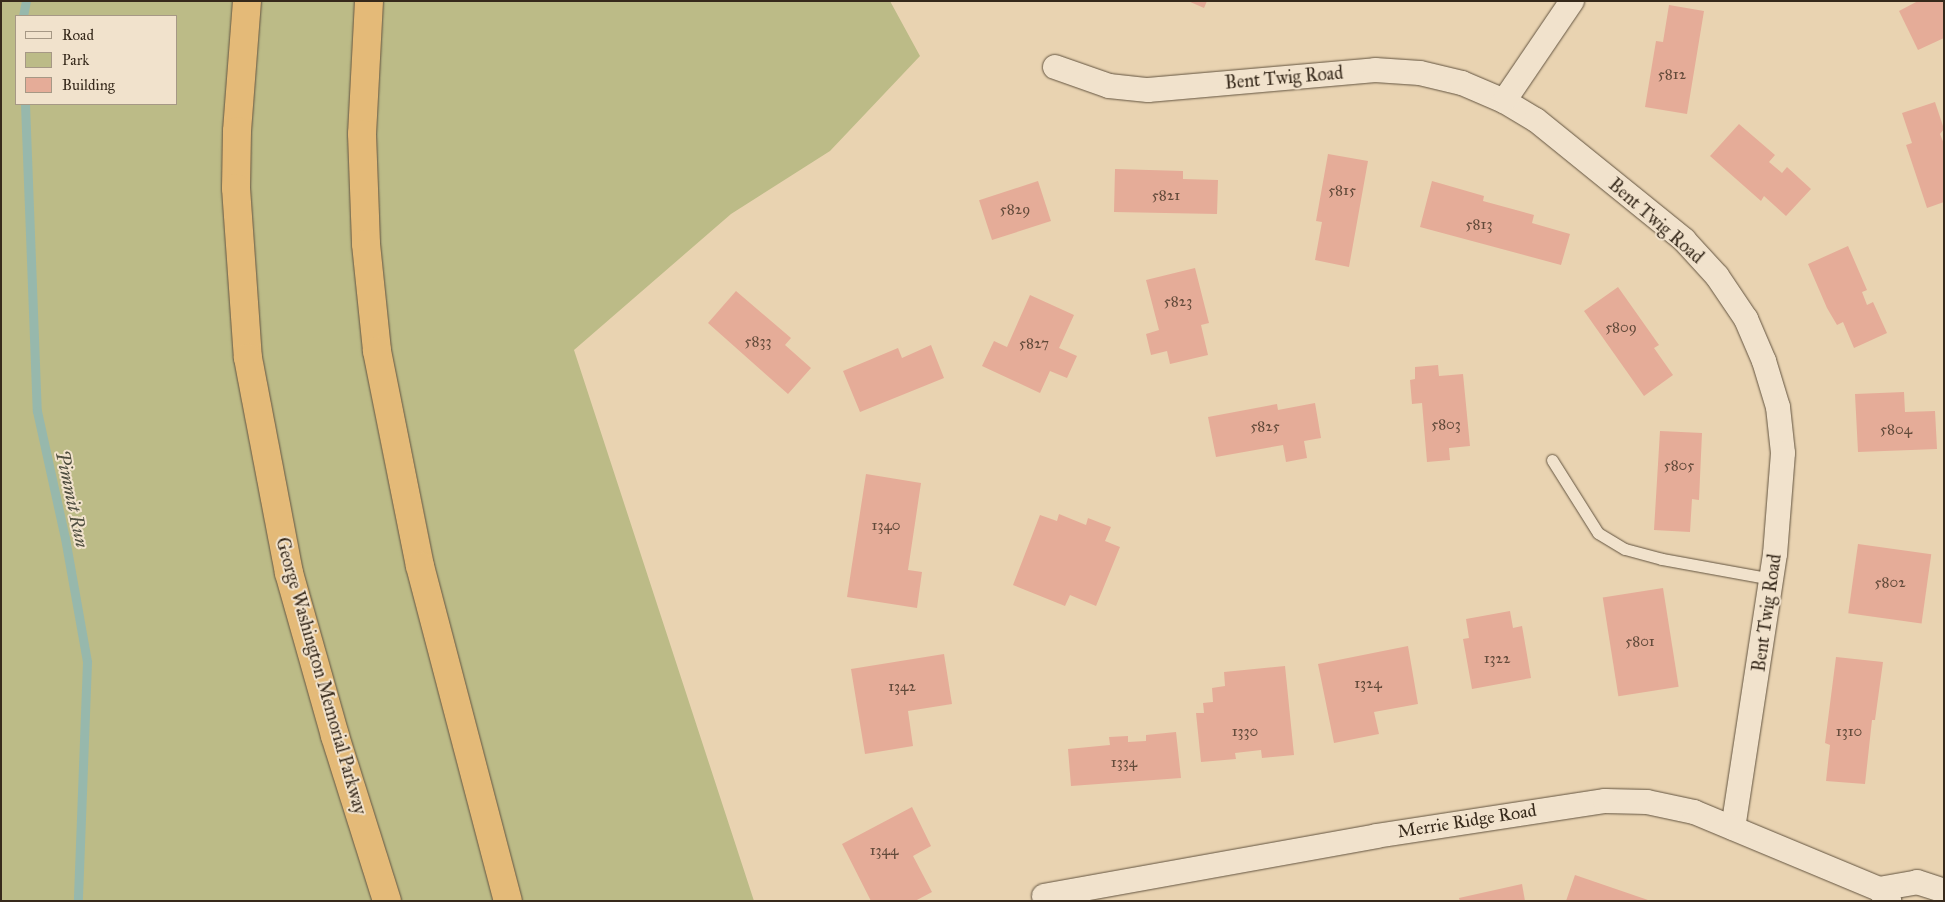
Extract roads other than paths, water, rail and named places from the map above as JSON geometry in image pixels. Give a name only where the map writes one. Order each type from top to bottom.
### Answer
[{"type":"highway","name":"George Washington Memorial Parkway","points":[[247,1],[237,122],[236,188],[248,358],[289,573],[335,736],[387,901]]},
{"type":"highway","points":[[368,1],[362,134],[366,244],[377,351],[420,566],[508,901]]},
{"type":"street","points":[[1504,101],[1572,1]]},
{"type":"street","name":"Bent Twig Road","points":[[1055,67],[1109,86],[1148,90],[1384,70],[1420,73],[1454,81],[1504,101],[1536,120],[1684,240],[1717,276],[1746,319],[1764,361],[1778,407],[1783,453],[1772,579],[1733,828]]},
{"type":"street","name":"Merrie Ridge Road","points":[[1044,896],[1376,836],[1605,801],[1647,802],[1694,812],[1884,895],[1917,882],[1944,891]]},
{"type":"lane","points":[[1552,460],[1598,534],[1625,549],[1662,559],[1772,579]]},
{"type":"waterway","name":"Pimmit Run","points":[[23,15],[26,1]]},
{"type":"waterway","name":"Pimmit Run","points":[[25,105],[37,411],[65,538],[87,662],[78,901]]}]
